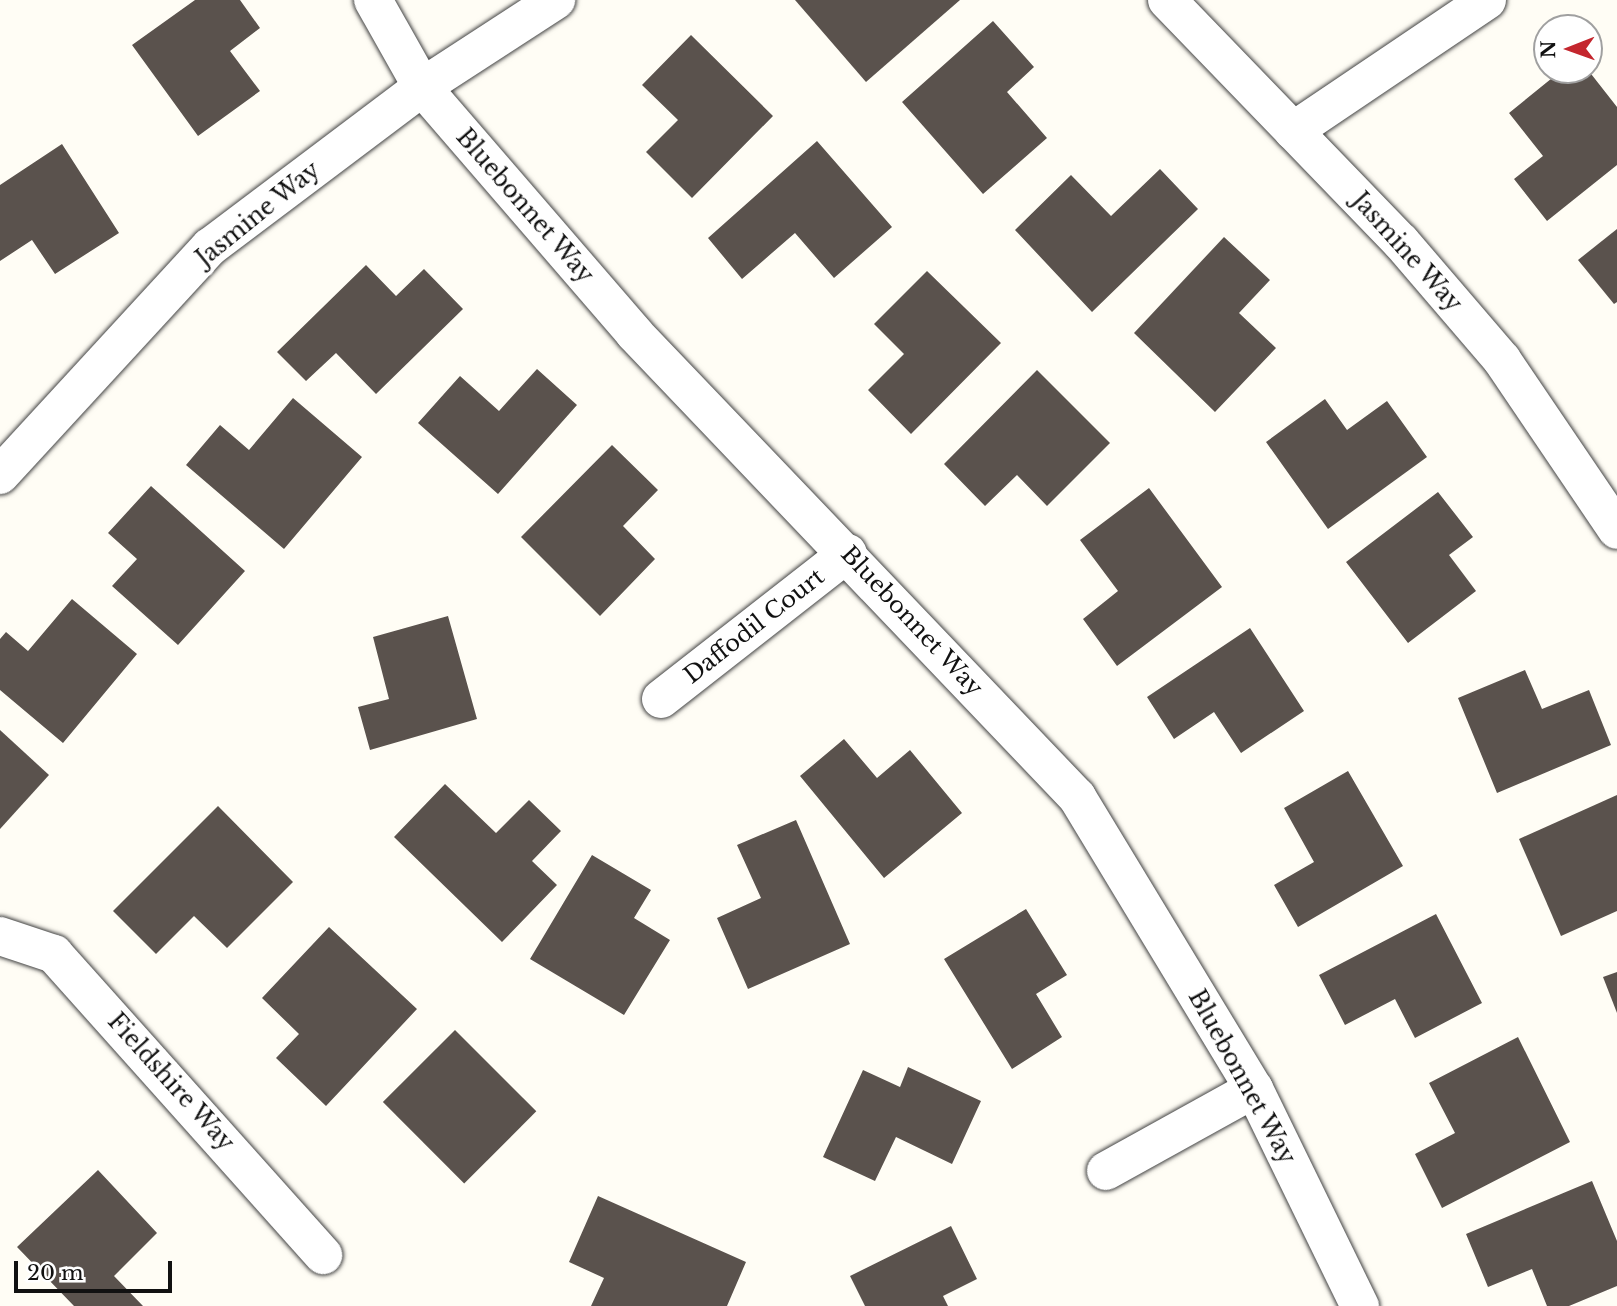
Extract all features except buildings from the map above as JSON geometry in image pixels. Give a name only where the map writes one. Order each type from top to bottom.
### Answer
[{"type":"street","name":"Bluebonnet Way","points":[[373,0],[422,86],[634,333],[848,553],[1077,796],[1254,1089],[1360,1306]]},
{"type":"street","name":"Jasmine Way","points":[[0,475],[210,247],[422,86],[556,0]]},
{"type":"street","name":"Jasmine Way","points":[[1167,0],[1401,242],[1502,360],[1617,530]]},
{"type":"street","points":[[1293,131],[1486,0]]},
{"type":"street","name":"Daffodil Court","points":[[661,699],[848,553]]},
{"type":"street","name":"Fieldshire Way","points":[[0,936],[54,954],[323,1255]]},
{"type":"street","points":[[1106,1171],[1254,1089]]}]
